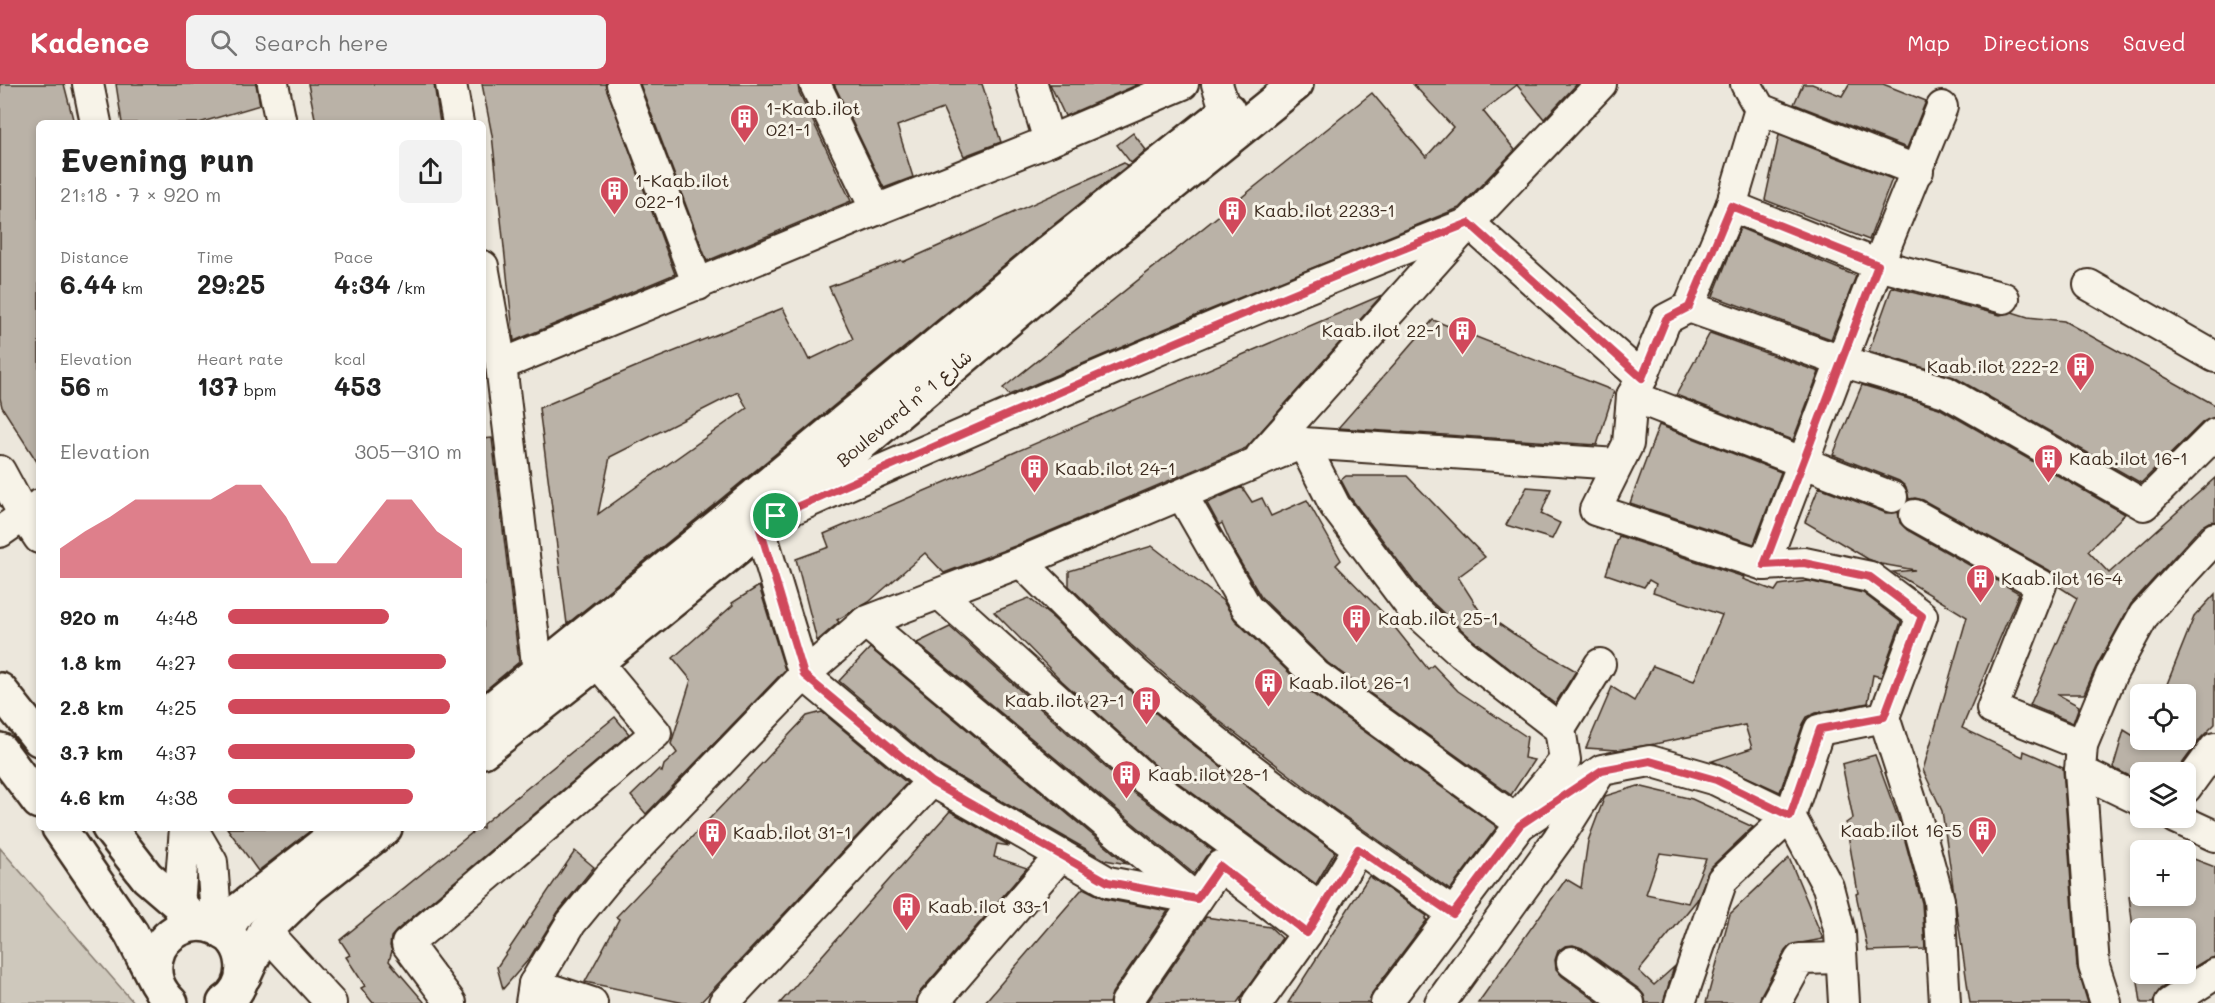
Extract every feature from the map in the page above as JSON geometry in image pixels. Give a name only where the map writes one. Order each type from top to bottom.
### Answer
[{"type":"main road","name":"Boulevard n° شارع 1","points":[[486,714],[736,513],[1049,252],[1221,98],[1263,84]]},
{"type":"main road","name":"Boulevard n° شارع 1","points":[[486,750],[768,523],[1076,263],[1296,84]]},
{"type":"main road","points":[[0,690],[36,735]]},
{"type":"main road","points":[[0,750],[36,798]]},
{"type":"main road","points":[[60,831],[131,933],[164,992]]},
{"type":"main road","points":[[111,831],[147,877],[200,923],[237,946],[243,960],[239,992]]},
{"type":"main road","points":[[164,992],[154,968],[156,954],[162,942],[172,933],[238,911],[340,831]]},
{"type":"main road","points":[[239,992],[265,931],[311,886],[381,831]]},
{"type":"street","points":[[88,84],[95,120]]},
{"type":"street","points":[[273,84],[280,120]]},
{"type":"street","points":[[451,84],[457,120]]},
{"type":"street","points":[[622,84],[698,285]]},
{"type":"street","points":[[815,84],[876,210]]},
{"type":"street","points":[[1032,84],[1049,141]]},
{"type":"street","points":[[501,365],[1183,84]]},
{"type":"street","points":[[1254,464],[1469,223],[1601,84]]},
{"type":"street","points":[[1918,171],[1753,97],[1731,206],[1689,307],[1666,319],[1637,387],[1628,444],[1595,510],[1764,565],[1804,563],[1870,577],[1922,616],[1884,717],[1939,900],[1945,1003]]},
{"type":"street","points":[[1764,565],[1878,265],[1942,107]]},
{"type":"street","points":[[1731,206],[1878,265],[2004,298]]},
{"type":"street","points":[[1197,899],[1108,882],[932,782],[804,675],[768,523],[1052,395],[1469,223]]},
{"type":"street","points":[[1469,223],[1637,387],[1803,464],[1892,497]]},
{"type":"street","points":[[486,282],[501,365],[538,672]]},
{"type":"street","points":[[2089,285],[2215,357]]},
{"type":"street","points":[[1689,307],[1841,361],[1946,392],[2144,505],[2215,434]]},
{"type":"street","points":[[592,1003],[532,994],[571,923],[608,878],[804,675],[865,622],[1021,562],[1303,442],[1617,464]]},
{"type":"street","points":[[1303,442],[1335,506],[1411,607],[1462,653],[1560,729]]},
{"type":"street","points":[[0,471],[26,523]]},
{"type":"street","points":[[1182,495],[1247,608],[1317,676],[1518,822]]},
{"type":"street","points":[[1915,515],[2041,585],[1992,709],[2081,758],[2130,793]]},
{"type":"street","points":[[2106,1003],[2094,966],[2081,758],[2111,675],[2144,615],[2215,538]]},
{"type":"street","points":[[1021,562],[1119,658],[1220,744],[1358,849],[1453,914]]},
{"type":"street","points":[[940,594],[1146,780],[1314,921]]},
{"type":"street","points":[[865,622],[1197,899]]},
{"type":"street","points":[[451,1003],[407,944],[656,733],[597,662]]},
{"type":"street","points":[[1386,1003],[1565,760],[1560,729],[1600,664]]},
{"type":"street","points":[[1680,1003],[1722,880],[1790,816],[1820,729],[1884,717]]},
{"type":"street","points":[[2196,774],[2215,748]]},
{"type":"street","points":[[1518,822],[1602,770],[1650,761],[1716,780],[1790,816],[1828,887],[1840,933],[1844,1003]]},
{"type":"street","points":[[1440,1003],[1558,840],[1602,770]]},
{"type":"street","points":[[724,1003],[932,782]]},
{"type":"street","points":[[2196,827],[2215,836]]},
{"type":"street","points":[[186,831],[200,923]]},
{"type":"street","points":[[194,831],[212,862],[200,923]]},
{"type":"street","points":[[1257,1003],[1314,921],[1358,849]]},
{"type":"street","points":[[933,1003],[1061,855]]},
{"type":"street","points":[[1126,1003],[1220,866],[1314,921]]},
{"type":"street","points":[[265,931],[331,1003]]},
{"type":"street","points":[[1776,1003],[1800,959],[1841,958]]},
{"type":"street","points":[[1572,962],[1629,1003]]},
{"type":"street","points":[[2170,1003],[2215,974]]},
{"type":"shaded area","points":[[0,848],[134,1003],[0,1003]]},
{"type":"building","points":[[0,84],[64,84],[73,120],[36,120],[36,460],[2,407],[0,398]]},
{"type":"building","points":[[116,84],[256,84],[260,105],[209,120],[122,120]]},
{"type":"building","points":[[308,84],[434,84],[440,120],[315,120]]},
{"type":"building","name":"1-Kaab.ilot 022-1","points":[[482,84],[605,84],[675,274],[514,341],[492,135]]},
{"type":"building","name":"1-Kaab.ilot 021-1","points":[[640,84],[798,84],[799,92],[851,201],[707,261]]},
{"type":"building","points":[[834,84],[982,84],[1001,142],[964,156],[943,109],[897,126],[913,177],[884,188]]},
{"type":"building","points":[[1050,84],[1139,84],[1065,116]]},
{"type":"building","name":"Kaab.ilot 2233-1","points":[[1413,84],[1577,84],[1544,119],[1517,85],[1483,111],[1515,150],[1459,208],[1009,395],[1003,388],[1372,93],[1426,157],[1453,127]]},
{"type":"building","points":[[1803,84],[1812,84],[1842,96],[1849,84],[1883,84],[1926,101],[1907,148],[1794,104]]},
{"type":"building","points":[[1133,133],[1146,150],[1131,163],[1117,145]]},
{"type":"building","points":[[1779,135],[1892,179],[1869,240],[1765,200]]},
{"type":"building","points":[[1124,163],[1127,166],[567,624],[539,408],[783,308],[809,360],[853,339],[829,287],[901,260],[903,262]],"holes":[[[738,392],[747,408],[598,514],[610,457]]]},
{"type":"building","points":[[1740,228],[1856,276],[1831,339],[1713,296]]},
{"type":"building","name":"Kaab.ilot 222-2","points":[[1892,287],[2000,315],[2012,312],[2028,317],[2064,321],[2215,405],[2215,417],[2203,422],[2141,483],[1954,377],[1869,351]]},
{"type":"building","name":"Kaab.ilot 24-1","points":[[1382,295],[1246,448],[1015,546],[944,573],[925,553],[869,602],[837,620],[839,622],[817,641],[796,559],[829,547],[824,534]]},
{"type":"building","name":"Kaab.ilot 22-1","points":[[1433,320],[1614,391],[1597,445],[1338,428]]},
{"type":"building","points":[[1710,333],[1819,372],[1793,440],[1676,395]]},
{"type":"building","points":[[1862,385],[1939,408],[2125,514],[2088,551],[2109,573],[2215,478],[2215,521],[2202,526],[2131,604],[2096,667],[2084,694],[2057,694],[2079,706],[2073,723],[2030,705],[2077,598],[2058,586],[2056,576],[2049,570],[1923,500],[1909,499],[1906,487],[1899,481],[1833,455]]},
{"type":"building","points":[[1659,425],[1781,472],[1754,544],[1630,503]]},
{"type":"building","points":[[492,438],[519,662],[486,690],[486,439]]},
{"type":"building","points":[[1346,476],[1407,476],[1485,557],[1458,577],[1479,610],[1576,671],[1555,704],[1473,640],[1424,595],[1350,497],[1341,480]]},
{"type":"building","name":"Kaab.ilot 25-1","points":[[1242,487],[1252,502],[1262,498],[1271,516],[1307,500],[1341,560],[1336,565],[1385,615],[1428,669],[1433,665],[1458,691],[1527,737],[1524,758],[1534,760],[1511,795],[1328,663],[1261,597],[1236,555],[1222,523],[1219,525],[1207,503]]},
{"type":"building","points":[[1527,487],[1551,489],[1541,514],[1560,523],[1552,539],[1506,525]]},
{"type":"building","points":[[1819,487],[1886,513],[1898,512],[1900,523],[1907,530],[2019,593],[1962,728],[2023,757],[2024,751],[2063,768],[2077,967],[2088,1003],[1970,1003],[1942,811],[1923,770],[1967,617],[1893,572],[1915,570],[1881,564],[1868,559],[1805,522]]},
{"type":"building","points":[[1619,536],[1744,577],[1743,579],[1775,591],[1779,585],[1808,581],[1863,593],[1901,622],[1881,677],[1873,675],[1868,703],[1816,713],[1807,717],[1780,792],[1712,761],[1752,748],[1745,725],[1617,750],[1586,748],[1612,687],[1634,701],[1653,666],[1694,681],[1722,615],[1653,592],[1656,584],[1649,580],[1644,587],[1606,574]]},
{"type":"building","name":"Kaab.ilot 26-1","points":[[1152,546],[1223,601],[1235,620],[1307,690],[1497,827],[1450,890],[1334,809],[1209,713],[1131,645],[1069,586],[1069,571]]},
{"type":"building","points":[[759,586],[785,670],[646,814],[631,796],[659,769],[662,772],[664,765],[677,753],[671,744],[691,680],[673,658],[733,605],[732,603]]},
{"type":"building","points":[[2215,594],[2215,724],[2196,745],[2196,684],[2167,684],[2194,617]]},
{"type":"building","name":"Kaab.ilot 27-1","points":[[1029,598],[1107,671],[1187,740],[1335,852],[1316,884],[1157,767],[1062,681],[994,612]]},
{"type":"building","name":"Kaab.ilot 28-1","points":[[950,627],[1134,793],[1213,851],[1206,856],[1194,874],[917,643]]},
{"type":"building","points":[[870,648],[1127,864],[1105,860],[942,767],[839,681]]},
{"type":"building","name":"Kaab.ilot 31-1","points":[[822,712],[907,783],[700,1003],[684,1003],[585,982],[619,919],[616,917],[807,716]]},
{"type":"building","points":[[615,717],[629,734],[391,937],[392,951],[389,961],[425,1003],[373,1003],[361,988],[365,986],[346,957],[350,955],[340,940],[474,831],[486,831],[486,822]]},
{"type":"building","points":[[2124,730],[2130,734],[2130,750],[2192,750],[2183,762],[2130,762],[2130,776],[2113,768]]},
{"type":"building","points":[[1875,755],[1901,826],[1922,903],[1925,949],[1868,951],[1856,894],[1858,893],[1846,823],[1853,818],[1842,764]]},
{"type":"building","points":[[1638,786],[1692,799],[1753,827],[1710,868],[1697,900],[1639,971],[1654,985],[1674,967],[1663,1003],[1646,1003],[1639,989],[1582,948],[1573,945],[1565,946],[1558,951],[1555,960],[1556,969],[1599,1003],[1478,1003],[1566,879],[1581,888],[1588,841],[1605,796]],"holes":[[[1660,853],[1706,859],[1688,903],[1646,894]]]},
{"type":"building","name":"Kaab.ilot 33-1","points":[[950,811],[1010,846],[997,844],[994,857],[1027,868],[920,992],[916,1003],[780,1003]]},
{"type":"building","points":[[229,831],[310,831],[258,871]]},
{"type":"building","points":[[575,851],[594,867],[558,912],[529,959],[503,989],[497,967]]},
{"type":"building","points":[[1789,858],[1823,939],[1791,945],[1785,951],[1759,1003],[1706,1003],[1730,914]]},
{"type":"building","points":[[2196,860],[2215,867],[2215,957],[2196,966],[2196,918],[2132,918],[2130,906],[2196,906]]},
{"type":"building","points":[[1369,876],[1427,916],[1425,919],[1427,920],[1372,993],[1369,1003],[1288,1003]]},
{"type":"building","points":[[1083,888],[1105,899],[1168,911],[1112,993],[1109,1003],[984,1003]]},
{"type":"building","points":[[1206,917],[1270,927],[1282,938],[1237,1003],[1147,1003]]},
{"type":"building","points":[[2138,984],[2168,984],[2160,989],[2152,1003],[2141,1003]]},
{"type":"place","name":"1-Kaab.ilot 021-1","points":[[745,144]]},
{"type":"place","name":"1-Kaab.ilot 022-1","points":[[614,216]]},
{"type":"place","name":"Kaab.ilot 2233-1","points":[[1233,236]]},
{"type":"place","name":"Kaab.ilot 22-1","points":[[1463,356]]},
{"type":"place","name":"Kaab.ilot 222-2","points":[[2080,392]]},
{"type":"place","name":"Kaab.ilot 16-1","points":[[2048,484]]},
{"type":"place","name":"Kaab.ilot 24-1","points":[[1034,494]]},
{"type":"place","name":"Kaab.ilot 16-4","points":[[1980,604]]},
{"type":"place","name":"Kaab.ilot 25-1","points":[[1357,644]]},
{"type":"place","name":"Kaab.ilot 26-1","points":[[1268,708]]},
{"type":"place","name":"Kaab.ilot 27-1","points":[[1146,726]]},
{"type":"place","name":"Kaab.ilot 28-1","points":[[1127,800]]},
{"type":"place","name":"Kaab.ilot 16-5","points":[[1983,856]]},
{"type":"place","name":"Kaab.ilot 31-1","points":[[712,858]]},
{"type":"place","name":"Kaab.ilot 33-1","points":[[907,932]]},
{"type":"route","points":[[1731,206],[1878,265],[1764,565],[1804,563],[1870,577],[1922,616],[1884,717],[1820,729],[1790,816],[1716,780],[1650,761],[1602,770],[1520,825],[1453,914],[1358,849],[1307,933],[1220,866],[1197,899],[1108,882],[932,782],[804,675],[760,529],[776,516],[1052,395],[1469,223],[1642,378],[1666,319],[1689,307],[1731,206]]}]
